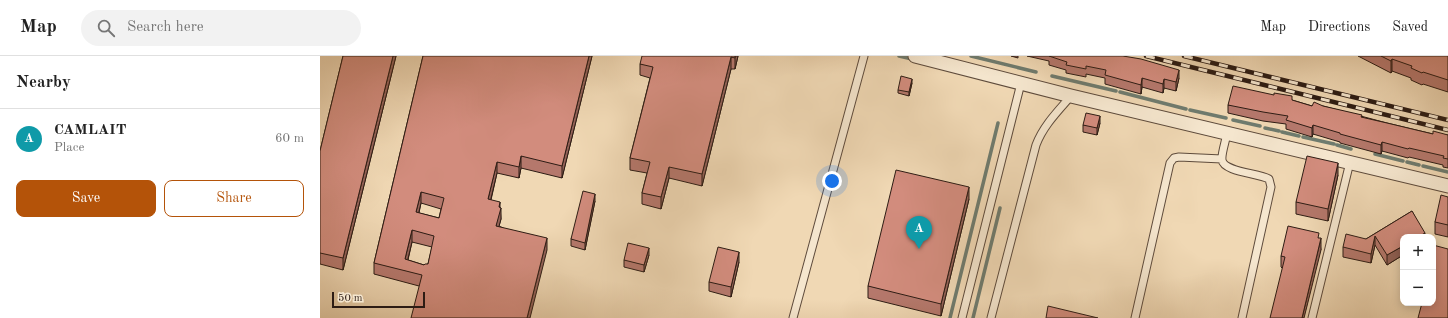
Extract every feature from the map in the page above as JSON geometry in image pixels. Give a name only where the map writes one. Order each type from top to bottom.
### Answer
[{"type":"street","points":[[915,56],[1071,96],[1227,132],[1448,186]]},
{"type":"lane","points":[[793,318],[864,56]]},
{"type":"lane","points":[[962,318],[1021,83]]},
{"type":"lane","points":[[991,318],[1039,136],[1071,96]]},
{"type":"lane","points":[[1227,132],[1222,159],[1224,165],[1228,168],[1263,176],[1269,179],[1271,187],[1242,318]]},
{"type":"lane","points":[[1135,318],[1170,163],[1174,158],[1179,157],[1222,159]]},
{"type":"lane","points":[[1312,318],[1350,162]]},
{"type":"building","points":[[343,56],[393,56],[343,258],[320,253],[320,151]]},
{"type":"building","points":[[423,56],[589,56],[562,166],[521,156],[519,167],[497,162],[488,199],[500,202],[499,207],[501,208],[496,226],[547,238],[527,318],[411,318],[422,275],[374,263]],"holes":[[[421,192],[444,198],[439,218],[416,212]],[[412,230],[434,236],[428,264],[424,265],[405,259]]]},
{"type":"building","points":[[642,56],[735,56],[735,58],[731,57],[702,174],[669,167],[661,197],[642,193],[650,162],[630,158],[653,67],[640,64]]},
{"type":"building","points":[[1049,56],[1123,56],[1141,59],[1179,70],[1176,82],[1164,79],[1163,84],[1142,78],[1141,85],[1105,75],[1106,70],[1086,66],[1086,69],[1066,65],[1067,62]]},
{"type":"building","points":[[1381,56],[1448,56],[1448,80],[1423,72],[1422,73],[1411,68],[1412,66],[1392,59],[1391,61]]},
{"type":"building","points":[[901,76],[912,79],[909,92],[898,90]]},
{"type":"building","points":[[1233,86],[1274,95],[1274,93],[1292,96],[1292,100],[1312,106],[1314,102],[1323,106],[1362,115],[1361,117],[1433,134],[1433,131],[1448,135],[1448,159],[1443,158],[1444,156],[1382,142],[1381,145],[1313,125],[1312,128],[1286,120],[1288,116],[1228,105]]},
{"type":"building","points":[[1086,113],[1100,116],[1097,128],[1083,125]]},
{"type":"building","points":[[1307,156],[1338,163],[1328,209],[1296,202]]},
{"type":"building","points":[[896,170],[969,187],[941,304],[868,286]]},
{"type":"building","points":[[583,191],[595,194],[585,243],[571,239]]},
{"type":"building","points":[[1441,195],[1448,197],[1448,225],[1435,222]]},
{"type":"building","points":[[1412,211],[1425,233],[1400,234],[1400,248],[1387,255],[1375,236],[1371,254],[1343,247],[1346,234],[1366,239]]},
{"type":"building","points":[[1288,226],[1319,233],[1318,238],[1321,238],[1302,318],[1270,318],[1285,257],[1281,256]]},
{"type":"building","points":[[628,243],[649,248],[644,265],[624,260]]},
{"type":"building","points":[[1436,246],[1448,249],[1448,318],[1418,318],[1421,306],[1436,306]]},
{"type":"building","points":[[718,247],[739,252],[731,287],[709,282]]},
{"type":"building","points":[[1048,306],[1098,318],[1046,318]]},
{"type":"waterway","points":[[899,56],[912,59]]},
{"type":"waterway","points":[[971,56],[1036,72]]},
{"type":"waterway","points":[[1052,76],[1116,91]]},
{"type":"waterway","points":[[1120,92],[1186,109]]},
{"type":"waterway","points":[[1190,110],[1226,118]]},
{"type":"waterway","points":[[1233,120],[1260,126]]},
{"type":"waterway","points":[[950,318],[998,123]]},
{"type":"waterway","points":[[1265,128],[1279,131]]},
{"type":"waterway","points":[[1282,132],[1299,136]]},
{"type":"waterway","points":[[1303,137],[1334,144]]},
{"type":"waterway","points":[[1337,145],[1351,149]]},
{"type":"waterway","points":[[1375,154],[1403,161]]},
{"type":"waterway","points":[[1407,162],[1419,165]]},
{"type":"waterway","points":[[1423,166],[1448,172]]},
{"type":"waterway","points":[[973,318],[1000,208]]},
{"type":"railway","points":[[1146,56],[1448,130]]},
{"type":"railway","points":[[1184,56],[1448,120]]},
{"type":"place","name":"CAMLAIT","points":[[919,249]]}]
